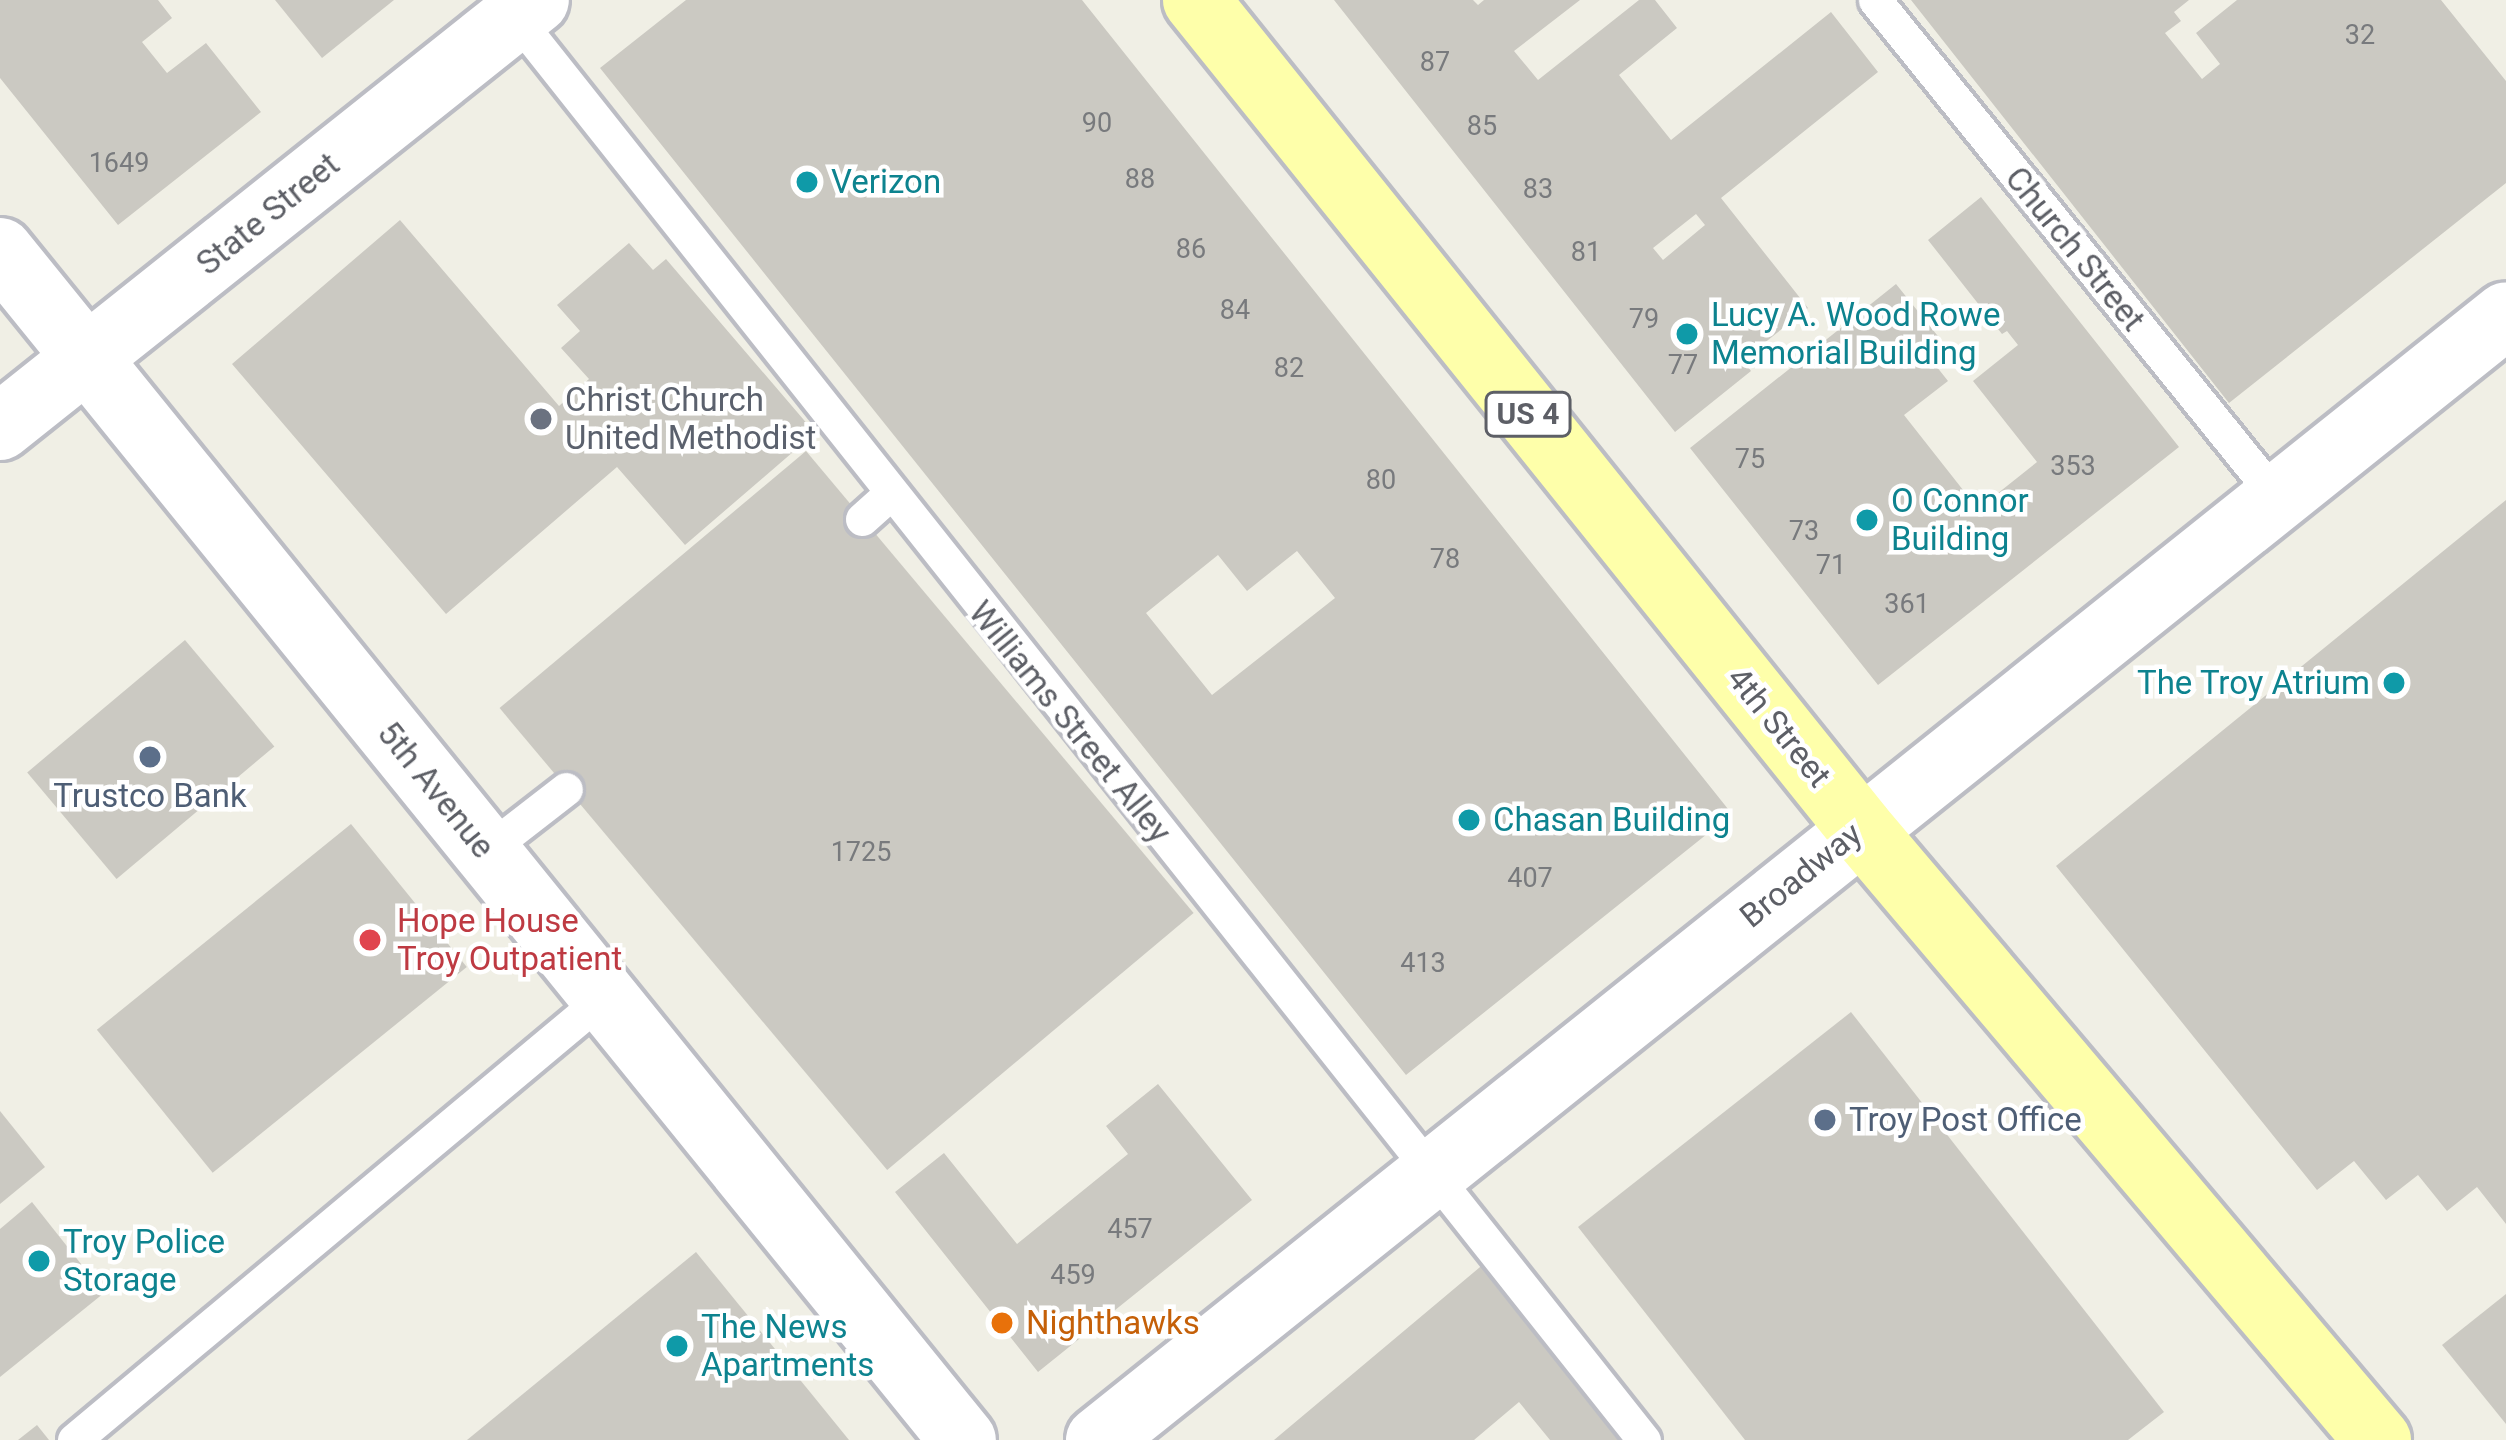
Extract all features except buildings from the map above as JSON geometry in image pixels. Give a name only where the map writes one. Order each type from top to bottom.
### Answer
[{"type":"main road","name":"4th Street","points":[[1196,0],[1860,827],[2378,1440]]},
{"type":"street","name":"State Street","points":[[0,427],[517,6]]},
{"type":"street","name":"5th Avenue","points":[[0,251],[963,1440]]},
{"type":"street","name":"Broadway","points":[[1100,1440],[1860,827],[2506,316]]},
{"type":"lane","name":"Church Street","points":[[1875,0],[2277,498]]},
{"type":"lane","name":"Williams Street Alley","points":[[517,6],[889,495],[1644,1440]]},
{"type":"lane","points":[[862,519],[889,495]]},
{"type":"lane","points":[[486,851],[566,789]]},
{"type":"lane","points":[[74,1440],[604,998]]},
{"type":"place","name":"Verizon","points":[[807,182]]},
{"type":"place","name":"Lucy A. Wood Rowe Memorial Building","points":[[1687,334]]},
{"type":"place","name":"Christ Church United Methodist","points":[[541,419]]},
{"type":"place","name":"O Connor Building","points":[[1867,520]]},
{"type":"place","name":"The Troy Atrium","points":[[2394,683]]},
{"type":"place","name":"Trustco Bank","points":[[150,757]]},
{"type":"place","name":"Chasan Building","points":[[1469,820]]},
{"type":"place","name":"Hope House Troy Outpatient","points":[[370,940]]},
{"type":"place","name":"Troy Post Office","points":[[1825,1120]]},
{"type":"place","name":"Troy Police Storage","points":[[39,1261]]},
{"type":"place","name":"Nighthawks","points":[[1002,1323]]},
{"type":"place","name":"The News Apartments","points":[[677,1346]]}]
